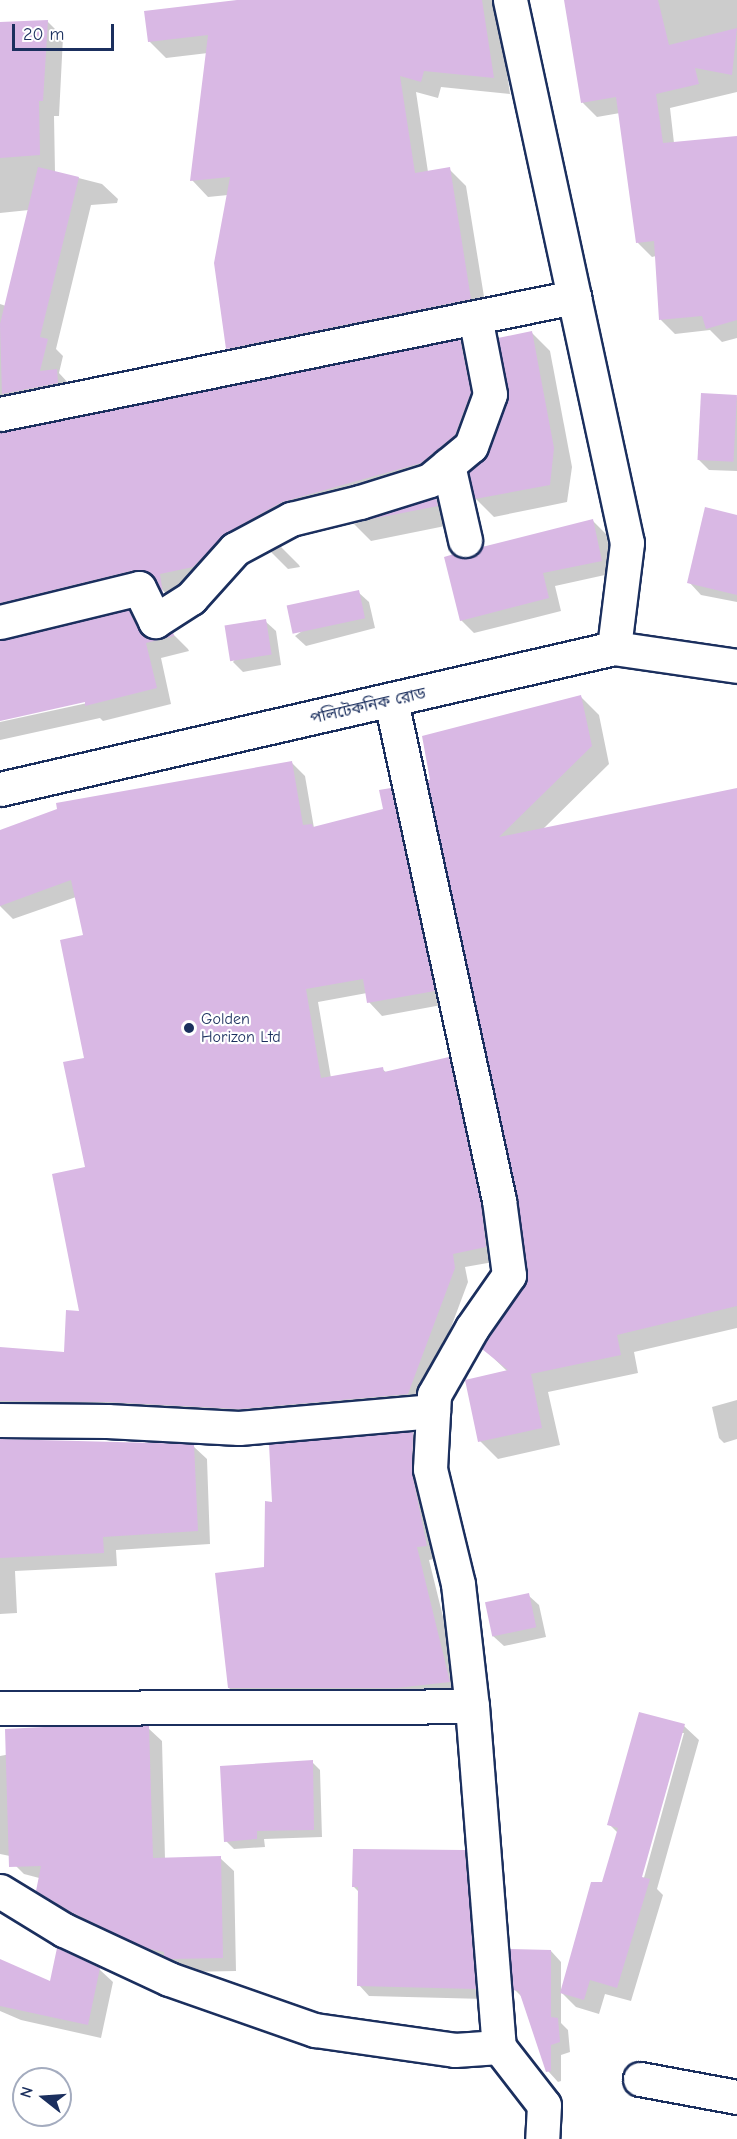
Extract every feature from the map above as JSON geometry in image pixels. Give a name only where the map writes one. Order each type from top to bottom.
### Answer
[{"type":"street","points":[[510,0],[627,543],[614,648]]},
{"type":"street","points":[[0,414],[574,297]]},
{"type":"street","points":[[0,622],[139,588],[155,621],[191,598],[235,549],[291,519],[430,480],[471,446],[490,394],[475,317]]},
{"type":"street","points":[[448,465],[465,540]]},
{"type":"street","name":"পলিটেকনিক রোড","points":[[0,789],[614,648],[737,666]]},
{"type":"street","points":[[391,701],[496,1189],[509,1275],[472,1329],[434,1395],[430,1469],[458,1584],[472,1706],[499,2047],[544,2105],[542,2139]]},
{"type":"street","points":[[0,1420],[106,1421],[239,1428],[433,1411]]},
{"type":"street","points":[[0,1708],[472,1706]]},
{"type":"street","points":[[0,1891],[64,1930],[169,1979],[315,2030],[455,2050],[499,2047]]},
{"type":"street","points":[[640,2079],[737,2097]]},
{"type":"building","points":[[237,0],[482,0],[494,78],[424,71],[421,82],[400,76],[415,173],[450,167],[471,299],[226,349],[214,263],[230,177],[190,181],[208,35],[148,42],[144,11]]},
{"type":"building","points":[[564,0],[658,0],[669,45],[737,28],[732,75],[695,68],[699,84],[656,94],[663,143],[737,136],[737,320],[706,329],[702,316],[659,320],[654,241],[636,243],[616,97],[581,103]]},
{"type":"building","points":[[48,20],[43,101],[39,101],[40,155],[0,158],[0,22]]},
{"type":"building","points":[[38,167],[79,177],[40,337],[48,339],[40,371],[57,369],[58,383],[2,394],[0,324]]},
{"type":"building","points":[[532,331],[554,448],[550,485],[475,499],[469,472],[488,453],[508,400],[498,338]]},
{"type":"building","points":[[460,339],[471,392],[455,435],[421,463],[282,502],[226,533],[193,567],[160,574],[163,594],[151,574],[135,570],[0,603],[0,432]]},
{"type":"building","points":[[701,393],[737,395],[733,462],[697,460]]},
{"type":"building","points":[[436,498],[438,506],[351,523],[366,520]]},
{"type":"building","points":[[705,507],[737,515],[737,595],[687,583]]},
{"type":"building","points":[[593,519],[602,561],[543,573],[549,598],[460,621],[444,557],[454,554],[460,558],[470,558],[482,547]]},
{"type":"building","points":[[359,590],[365,618],[293,634],[287,605]]},
{"type":"building","points":[[129,610],[138,629],[146,637],[156,640],[173,632],[174,636],[146,643],[157,688],[85,706],[85,702],[0,721],[0,640]]},
{"type":"building","points":[[266,619],[272,655],[230,661],[225,626]]},
{"type":"building","points":[[581,695],[592,746],[499,837],[737,788],[737,1306],[617,1335],[621,1355],[531,1374],[542,1428],[478,1442],[465,1380],[508,1370],[482,1349],[524,1286],[528,1273],[517,1196],[427,780],[430,780],[422,736]]},
{"type":"building","points":[[292,761],[303,825],[312,824],[313,827],[383,809],[379,790],[391,788],[435,991],[367,1003],[363,979],[306,989],[321,1078],[383,1067],[384,1072],[449,1057],[481,1203],[486,1247],[453,1254],[455,1268],[408,1394],[239,1409],[107,1402],[0,1401],[0,1347],[64,1352],[66,1310],[79,1311],[52,1174],[85,1167],[63,1062],[84,1058],[60,940],[83,935],[71,880],[0,906],[0,830],[57,809],[56,803]]},
{"type":"building","points":[[413,1432],[412,1473],[427,1546],[417,1547],[450,1682],[397,1688],[228,1688],[215,1573],[264,1567],[265,1501],[272,1502],[269,1444]]},
{"type":"building","points":[[0,1439],[194,1444],[198,1531],[103,1537],[104,1553],[0,1558]]},
{"type":"building","points":[[529,1593],[536,1627],[492,1637],[485,1602]]},
{"type":"building","points":[[639,1712],[685,1724],[642,1877],[650,1879],[617,1988],[590,1980],[584,2000],[560,1993],[591,1882],[602,1882],[618,1828],[607,1825]]},
{"type":"building","points":[[149,1726],[153,1858],[221,1856],[223,1958],[171,1959],[164,1956],[164,1952],[146,1948],[73,1913],[36,1891],[41,1866],[9,1867],[5,1729]]},
{"type":"building","points":[[313,1760],[314,1830],[257,1831],[257,1839],[224,1842],[220,1766]]},
{"type":"building","points":[[353,1849],[465,1850],[476,1989],[357,1986],[358,1887],[352,1887]]},
{"type":"building","points":[[57,1948],[100,1968],[88,2025],[0,2006],[0,1959],[50,1981]]},
{"type":"building","points":[[510,1949],[551,1950],[551,2017],[558,2018],[560,2042],[551,2045],[551,2071],[546,2072],[519,1991],[513,1990]]},
{"type":"place","name":"Golden Horizon Ltd","points":[[189,1028]]}]
